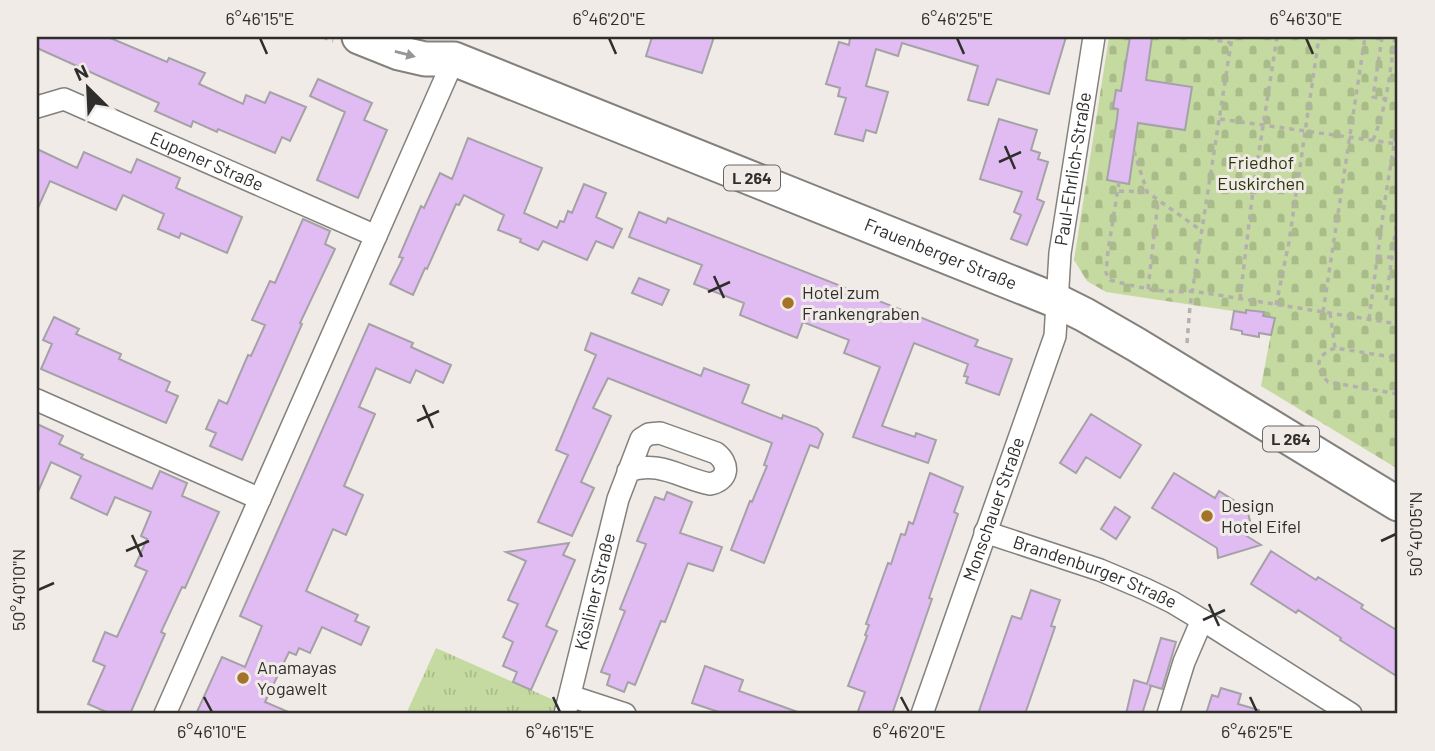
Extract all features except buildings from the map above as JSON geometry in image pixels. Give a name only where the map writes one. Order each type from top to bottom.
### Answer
[{"type":"main road","name":"Frauenberger Straße","points":[[359,37],[399,53],[425,59],[442,48],[1057,301],[1184,373],[1398,504]]},
{"type":"street","name":"Paul-Ehrlich-Straße","points":[[1057,301],[1060,253],[1094,37]]},
{"type":"street","points":[[165,714],[376,236],[442,48]]},
{"type":"street","name":"Eupener Straße","points":[[37,107],[64,99],[376,236]]},
{"type":"street","name":"Monschauer Straße","points":[[922,714],[1055,335],[1057,301]]},
{"type":"street","points":[[37,400],[260,499]]},
{"type":"street","name":"Kösliner Straße","points":[[567,705],[618,499],[628,471]]},
{"type":"street","name":"Brandenburger Straße","points":[[985,532],[1123,579],[1172,602],[1351,714]]},
{"type":"street","points":[[1168,714],[1184,662],[1202,620]]},
{"type":"street","points":[[567,705],[625,714]]},
{"type":"path","points":[[1208,37],[1231,43]]},
{"type":"path","points":[[1184,373],[1190,306],[1232,37]]},
{"type":"path","points":[[1240,299],[1253,190],[1277,37]]},
{"type":"path","points":[[1276,305],[1289,242],[1320,37]]},
{"type":"path","points":[[1323,312],[1365,37]]},
{"type":"path","points":[[1382,37],[1373,97],[1386,99]]},
{"type":"path","points":[[1373,140],[1386,99],[1395,37]]},
{"type":"path","points":[[1220,119],[1396,143]]},
{"type":"path","points":[[1368,319],[1398,120]]},
{"type":"path","points":[[1134,151],[1147,192],[1202,231]]},
{"type":"path","points":[[1119,182],[1108,251],[1106,273],[1110,279],[1148,289],[1175,293],[1193,291],[1398,324]]},
{"type":"path","points":[[1119,191],[1147,192]]},
{"type":"path","points":[[1148,289],[1158,201]]},
{"type":"path","points":[[1386,300],[1398,213]]},
{"type":"path","points":[[1377,256],[1398,258]]},
{"type":"path","points":[[1330,313],[1335,348]]},
{"type":"path","points":[[1398,358],[1335,348],[1326,351],[1318,366],[1328,382],[1398,394]]},
{"type":"green space","name":"Friedhof Euskirchen","points":[[1109,37],[1398,37],[1398,469],[1261,386],[1274,318],[1263,316],[1263,312],[1247,310],[1246,313],[1106,292],[1087,281],[1074,260]]},
{"type":"green space","points":[[436,648],[556,701],[553,714],[406,714]]},
{"type":"place","name":"Hotel zum Frankengraben","points":[[788,303]]},
{"type":"place","name":"Design Hotel Eifel","points":[[1207,516]]},
{"type":"place","name":"Anamayas Yogawelt","points":[[243,678]]}]
